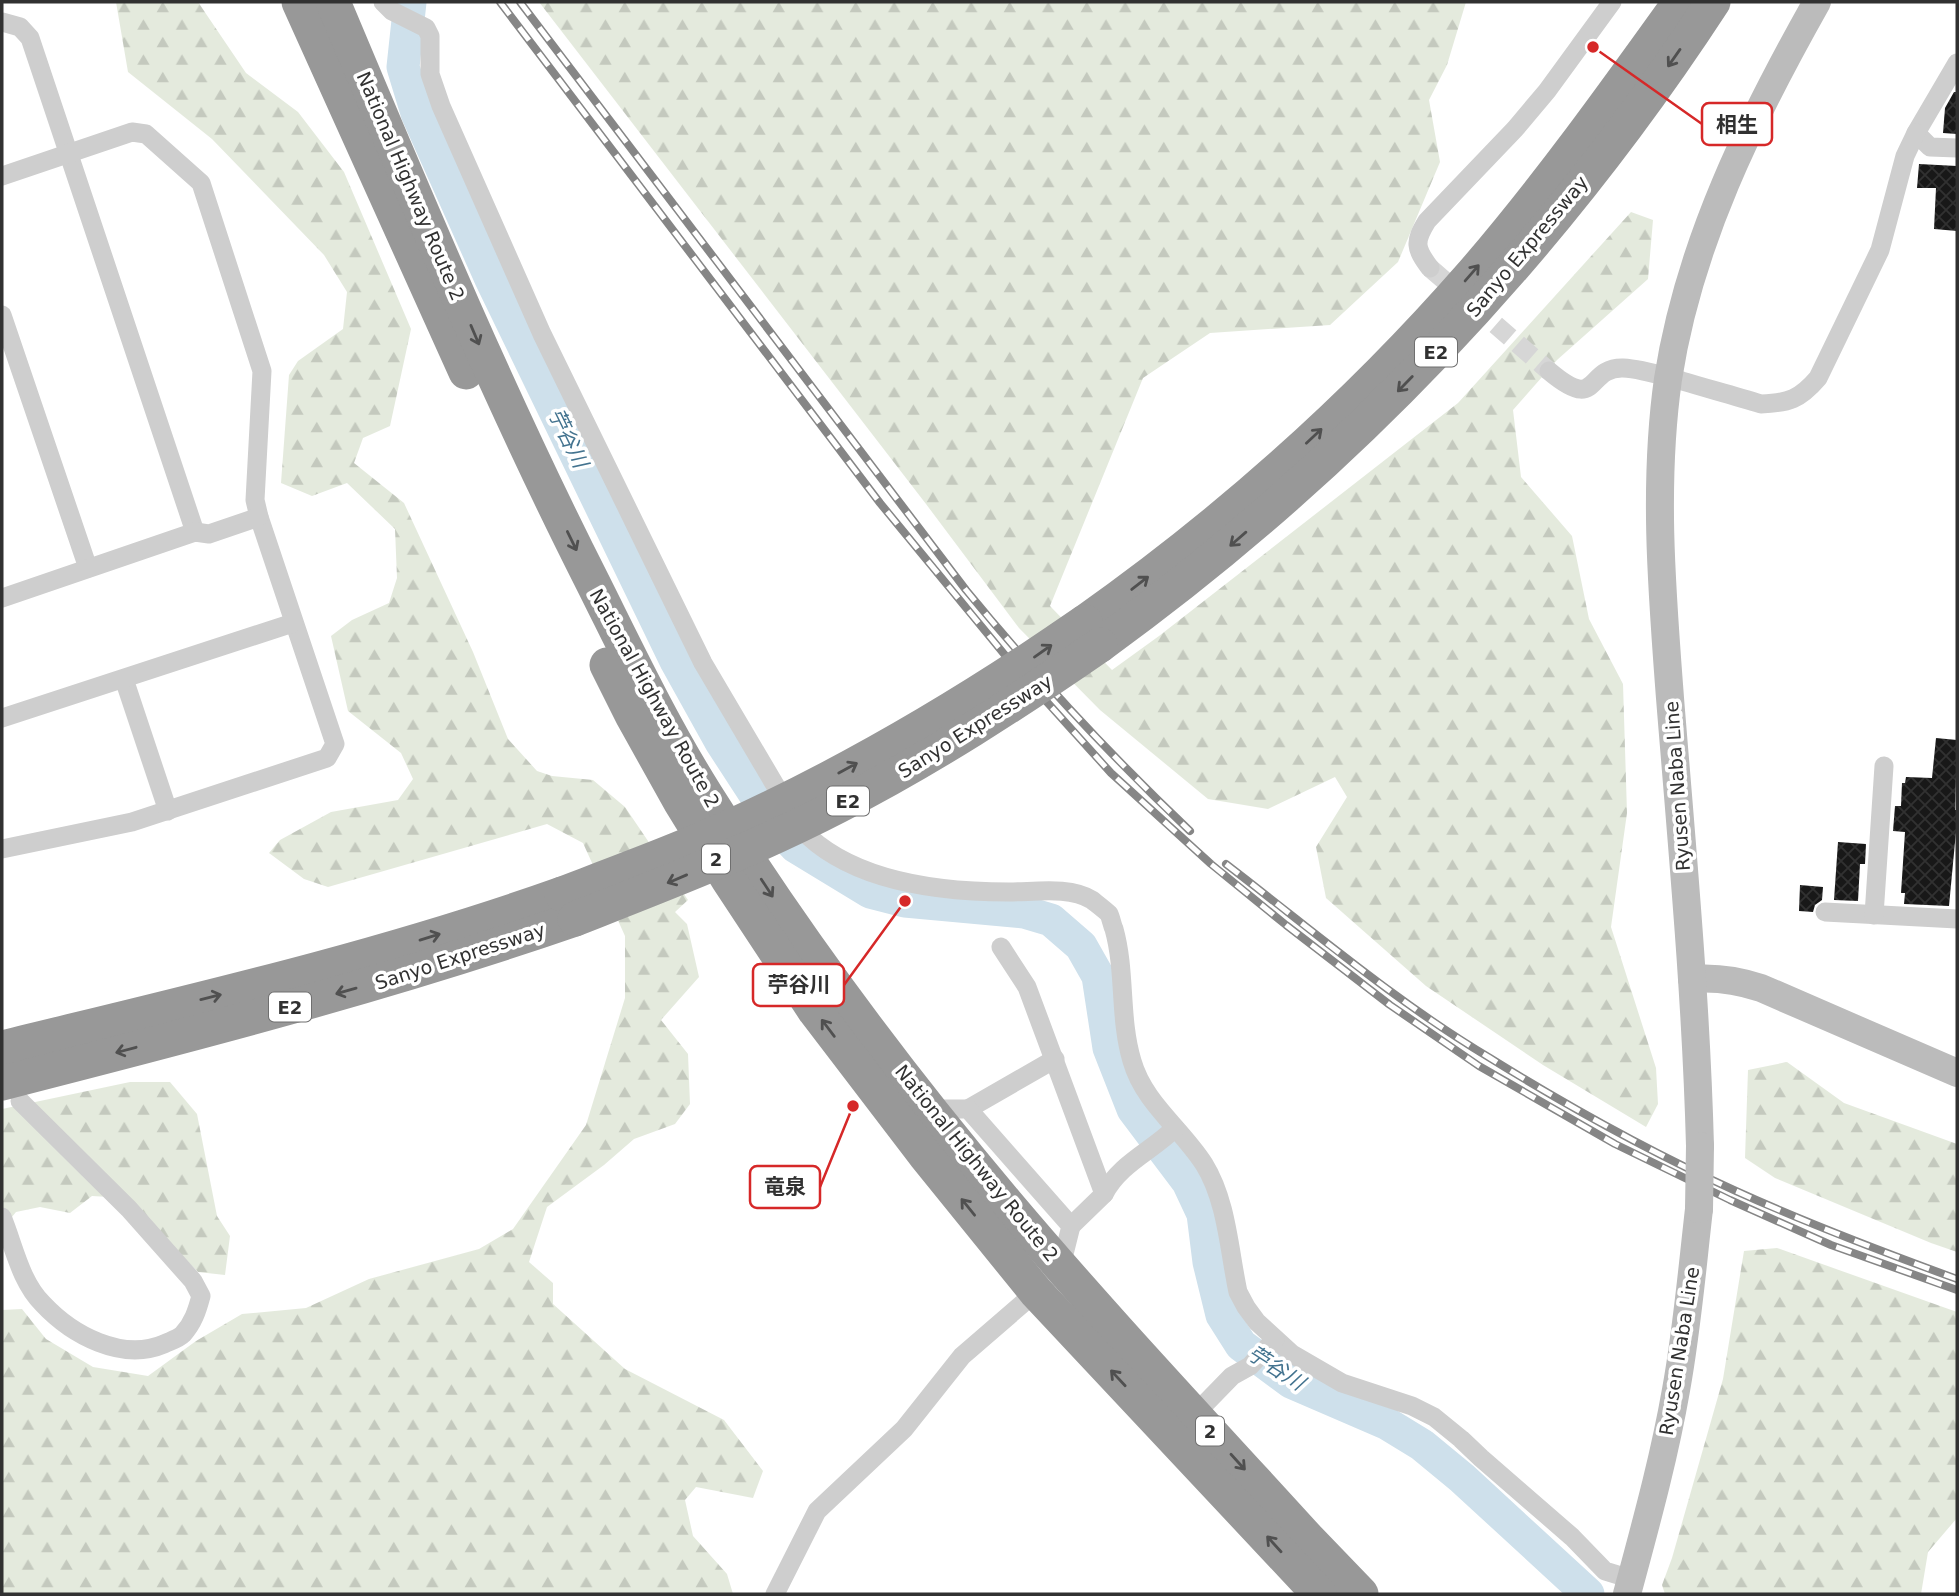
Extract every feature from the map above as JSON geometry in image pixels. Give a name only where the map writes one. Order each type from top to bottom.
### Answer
[{"type":"highway","name":"National Highway Route 2","points":[[299,2],[503,452],[632,715],[728,879],[815,1011],[925,1155],[1035,1292],[1320,1594]]},
{"type":"highway","name":"National Highway Route 2","points":[[333,2],[494,377],[570,539],[649,694],[703,791],[775,901],[833,982],[1006,1204],[1361,1594]]},
{"type":"highway","name":"Sanyo Expressway","points":[[1093,634],[1192,542],[1289,460],[1366,387],[1473,273],[1571,152],[1680,2]]},
{"type":"highway","name":"Sanyo Expressway","points":[[11,1092],[384,980],[568,907],[679,849],[827,780],[1093,634],[1208,564],[1311,476],[1372,418],[1494,289],[1638,108],[1713,2]]},
{"type":"highway","name":"Sanyo Expressway","points":[[2,1048],[388,950],[502,915],[568,907]]},
{"type":"main road","name":"Ryusen Naba Line","points":[[1629,1587],[1660,1469],[1676,1389],[1688,1314],[1699,1209],[1700,1146],[1692,979],[1663,605],[1659,519],[1669,377],[1683,310],[1717,199],[1770,88],[1817,2]]},
{"type":"main road","points":[[1692,979],[1714,977],[1761,988],[1957,1073]]},
{"type":"street","points":[[1430,268],[1420,256],[1417,246],[1417,237],[1427,221],[1515,130],[1612,2]]},
{"type":"street","points":[[387,6],[426,28],[430,36],[430,74],[441,106],[542,334],[703,663],[801,829],[815,844],[834,856],[896,879],[944,889],[1066,892],[1091,899],[1110,915],[1117,942],[1126,1031],[1139,1083],[1173,1130],[1204,1165],[1216,1187],[1238,1292],[1245,1307],[1272,1342],[1342,1383],[1412,1406],[1434,1417],[1572,1537],[1605,1571],[1629,1587]]},
{"type":"street","points":[[2,22],[20,27],[30,38],[195,532]]},
{"type":"street","points":[[1549,371],[1576,390],[1586,388],[1608,370],[1615,369],[1650,372],[1761,404],[1778,404],[1795,399],[1806,392],[1818,378],[1880,250],[1905,156],[1957,63]]},
{"type":"street","points":[[2,176],[132,132],[146,134],[201,183],[262,371],[255,500],[259,517],[335,744],[327,758],[168,811],[132,822],[2,849]]},
{"type":"street","points":[[1916,133],[1930,147],[1957,148]]},
{"type":"street","points":[[2,315],[88,568]]},
{"type":"street","points":[[2,598],[195,532],[209,534],[259,517]]},
{"type":"street","points":[[2,718],[293,623]]},
{"type":"street","points":[[124,680],[168,811]]},
{"type":"street","points":[[1874,915],[1884,766]]},
{"type":"street","points":[[1825,912],[1957,919]]},
{"type":"street","points":[[1001,947],[1027,987],[1104,1194]]},
{"type":"street","points":[[930,1109],[968,1109],[1055,1059]]},
{"type":"street","points":[[2,1217],[21,1271],[41,1303],[69,1326],[100,1344],[128,1349],[154,1348],[181,1336],[194,1319],[201,1296],[192,1281],[129,1209],[11,1092]]},
{"type":"street","points":[[968,1109],[1072,1226]]},
{"type":"street","points":[[775,1594],[817,1511],[904,1429],[962,1356],[1061,1266],[1072,1226],[1104,1194],[1110,1183],[1173,1130]]},
{"type":"street","points":[[1195,1414],[1232,1376],[1250,1366],[1272,1342]]},
{"type":"green space","points":[[116,2],[198,2],[246,73],[298,112],[344,172],[411,329],[390,426],[363,438],[354,463],[404,503],[473,652],[508,739],[537,771],[552,776],[593,780],[625,807],[688,900],[675,912],[687,924],[699,977],[661,1020],[688,1054],[690,1104],[675,1124],[634,1139],[547,1207],[529,1262],[553,1283],[553,1304],[625,1369],[724,1420],[763,1471],[753,1498],[696,1487],[685,1500],[693,1536],[727,1574],[733,1594],[2,1594],[2,1310],[22,1309],[46,1339],[93,1367],[148,1376],[196,1341],[242,1314],[306,1308],[369,1279],[479,1249],[513,1229],[586,1125],[625,998],[625,936],[583,843],[547,824],[328,887],[304,879],[269,853],[280,840],[331,812],[398,800],[413,779],[401,753],[348,711],[331,636],[352,620],[389,603],[397,578],[395,529],[347,483],[312,496],[281,483],[289,375],[298,361],[343,329],[347,292],[324,255],[212,139],[128,72]]},
{"type":"green space","points":[[539,2],[1466,2],[1447,65],[1429,100],[1440,162],[1398,262],[1330,325],[1210,333],[1143,378],[1050,606],[1112,670],[1458,403],[1631,212],[1653,220],[1648,279],[1557,360],[1513,410],[1521,477],[1572,536],[1589,619],[1623,684],[1627,813],[1611,927],[1656,1068],[1658,1104],[1646,1127],[1543,1065],[1426,986],[1326,898],[1316,847],[1347,797],[1335,777],[1268,809],[1208,799],[1100,710],[1019,628]]},
{"type":"green space","points":[[1787,1062],[1844,1103],[1957,1144],[1957,1252],[1775,1178],[1745,1158],[1748,1070]]},
{"type":"green space","points":[[130,1082],[170,1082],[197,1114],[217,1216],[230,1236],[225,1275],[198,1272],[126,1198],[92,1196],[70,1213],[40,1207],[16,1212],[2,1229],[2,1109]]},
{"type":"green space","points":[[1777,1248],[1957,1312],[1957,1518],[1928,1552],[1921,1594],[1665,1594],[1662,1585],[1723,1379],[1744,1251]]},
{"type":"building","points":[[1954,92],[1957,92],[1957,134],[1943,133],[1945,108]]},
{"type":"building","points":[[1919,164],[1957,166],[1957,231],[1934,229],[1936,188],[1917,188]]},
{"type":"building","points":[[1936,738],[1957,740],[1957,821],[1949,906],[1904,904],[1905,893],[1901,893],[1905,832],[1893,831],[1895,806],[1901,806],[1902,783],[1905,783],[1906,777],[1932,778]]},
{"type":"building","points":[[1838,842],[1866,844],[1865,864],[1860,864],[1858,901],[1834,900]]},
{"type":"building","points":[[1800,885],[1823,887],[1822,900],[1815,905],[1813,912],[1799,911]]},
{"type":"waterway","name":"苧谷川","points":[[410,2],[403,67],[417,113],[491,279],[676,661],[721,742],[773,822],[796,847],[870,892],[905,901],[1024,912],[1051,920],[1081,946],[1098,976],[1109,1048],[1133,1109],[1188,1182],[1203,1214],[1209,1262],[1222,1315],[1241,1345],[1291,1382],[1386,1423],[1422,1445],[1462,1478],[1588,1594]]},
{"type":"tunnel","points":[[1430,268],[1549,371]]},
{"type":"railway","points":[[500,2],[880,503],[1009,660],[1111,773],[1211,864],[1390,1005],[1479,1066],[1615,1144],[1831,1245],[1957,1290]]},
{"type":"railway","points":[[520,2],[966,590],[1074,714],[1190,831]]},
{"type":"railway","points":[[1226,864],[1421,1013],[1580,1112],[1736,1191],[1957,1279]]},
{"type":"place","name":"相生","points":[[1593,47]]},
{"type":"place","name":"苧谷川","points":[[905,901]]},
{"type":"place","name":"竜泉","points":[[853,1106]]}]
